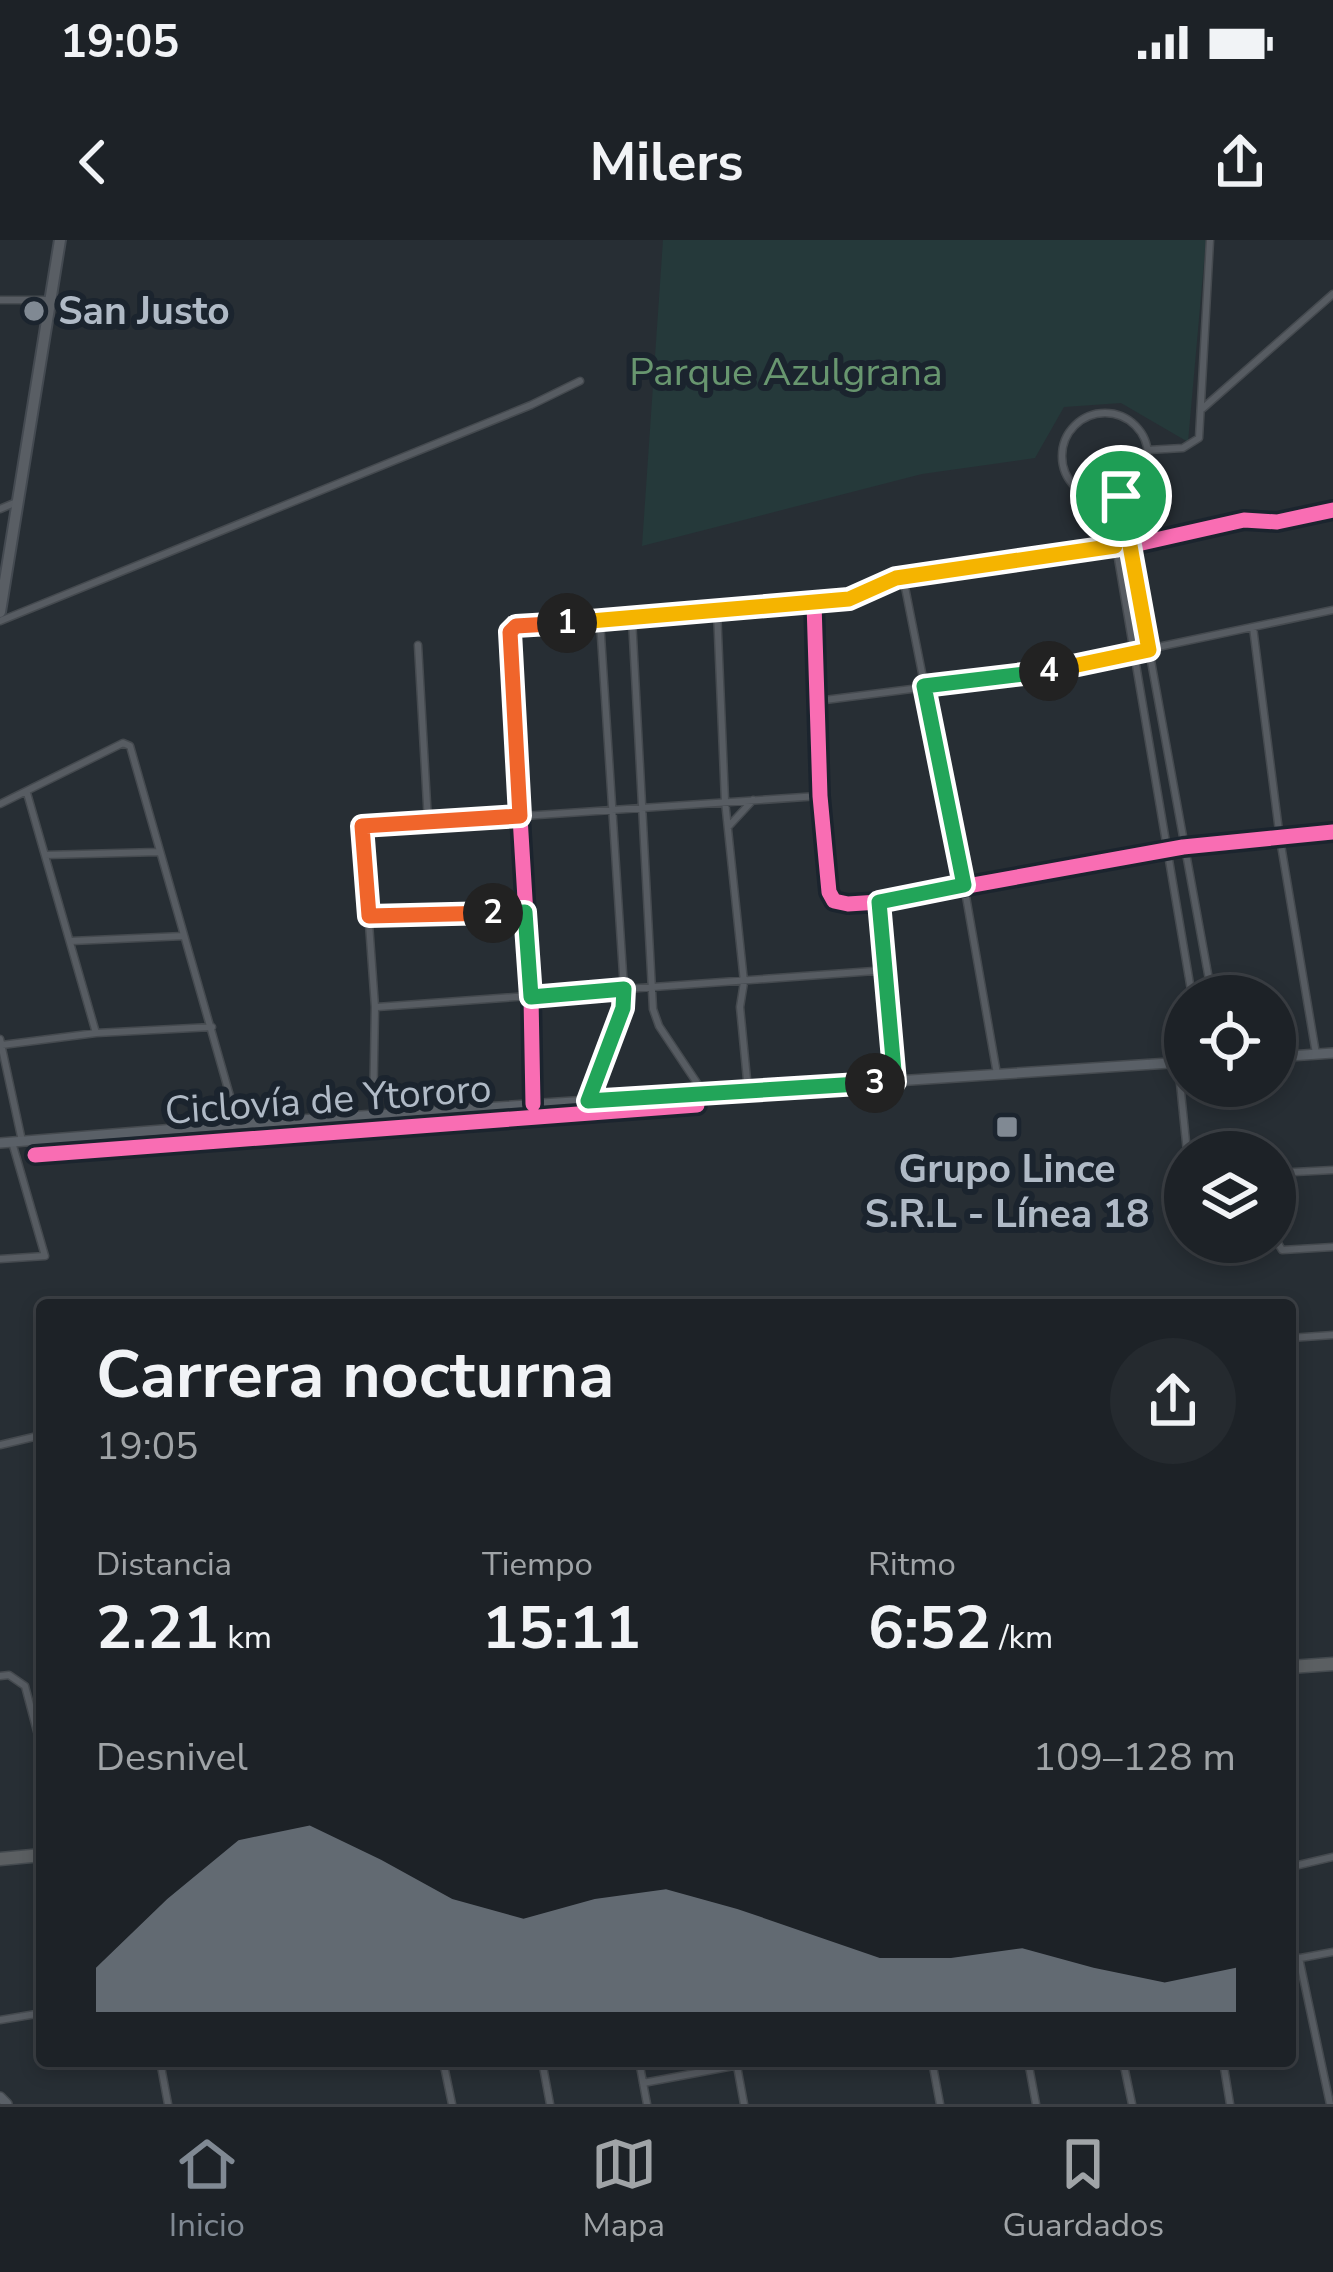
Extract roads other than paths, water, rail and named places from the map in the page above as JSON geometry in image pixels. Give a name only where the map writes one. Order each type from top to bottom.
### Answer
[{"type":"highway","points":[[1296,1666],[1333,1664]]},
{"type":"highway","points":[[0,1859],[36,1856]]},
{"type":"main road","points":[[0,612],[60,240]]},
{"type":"main road","points":[[1296,1055],[1333,1053]]},
{"type":"main road","points":[[11,1142],[1164,1064]]},
{"type":"main road","points":[[0,2097],[7,2104]]},
{"type":"street","points":[[1148,450],[1192,446],[1199,438],[1210,240]]},
{"type":"street","points":[[1202,409],[1333,294]]},
{"type":"street","points":[[0,300],[51,300]]},
{"type":"street","points":[[0,621],[580,381]]},
{"type":"street","points":[[1110,413],[1136,425],[1148,450],[1142,478],[1121,496],[1108,499],[1082,493],[1072,484],[1062,459],[1069,433],[1089,416],[1110,413]]},
{"type":"street","points":[[1121,496],[1208,975]]},
{"type":"street","points":[[1108,499],[1189,975]]},
{"type":"street","points":[[0,509],[19,501]]},
{"type":"street","points":[[533,1104],[510,632],[516,626],[849,599],[902,577],[1132,544],[1244,520],[1277,522],[1333,510]]},
{"type":"street","points":[[902,577],[997,1075]]},
{"type":"street","points":[[814,603],[820,796],[831,897],[848,904],[879,902],[1183,847],[1333,832]]},
{"type":"street","points":[[717,610],[725,802],[744,982],[740,1007],[748,1090]]},
{"type":"street","points":[[817,701],[1030,674],[1333,610]]},
{"type":"street","points":[[632,619],[650,987],[659,1026],[704,1093]]},
{"type":"street","points":[[588,1101],[623,1008],[624,989],[600,621]]},
{"type":"street","points":[[1252,627],[1280,839],[1316,1054]]},
{"type":"street","points":[[418,646],[428,822]]},
{"type":"street","points":[[0,804],[127,743],[238,1124]]},
{"type":"street","points":[[27,794],[96,1033]]},
{"type":"street","points":[[374,1115],[375,1007],[362,826],[820,796]]},
{"type":"street","points":[[728,827],[753,800]]},
{"type":"street","points":[[46,855],[158,852]]},
{"type":"street","points":[[879,902],[895,1082]]},
{"type":"street","points":[[369,916],[525,912]]},
{"type":"street","points":[[70,940],[184,936]]},
{"type":"street","points":[[375,1007],[888,970]]},
{"type":"street","points":[[0,1259],[45,1256],[11,1142],[1,1042],[212,1027]]},
{"type":"street","points":[[1296,1172],[1333,1170]]},
{"type":"street","points":[[1296,1249],[1333,1247]]},
{"type":"street","points":[[1296,1337],[1333,1335]]},
{"type":"street","points":[[0,1445],[36,1436]]},
{"type":"street","points":[[0,1676],[26,1686],[36,1726]]},
{"type":"street","points":[[1296,1866],[1333,1857]]},
{"type":"street","points":[[1296,1959],[1333,1952]]},
{"type":"street","points":[[1296,1963],[1330,2104]]},
{"type":"street","points":[[0,2020],[36,2014]]},
{"type":"street","points":[[161,2067],[168,2104]]},
{"type":"street","points":[[444,2067],[452,2104]]},
{"type":"street","points":[[543,2067],[550,2104]]},
{"type":"street","points":[[640,2067],[647,2104]]},
{"type":"street","points":[[643,2083],[731,2067]]},
{"type":"street","points":[[737,2067],[744,2104]]},
{"type":"street","points":[[933,2067],[940,2104]]},
{"type":"street","points":[[1029,2067],[1036,2104]]},
{"type":"street","points":[[1124,2067],[1132,2104]]},
{"type":"street","points":[[1224,2067],[1230,2104]]},
{"type":"place","name":"San Justo","points":[[34,311]]},
{"type":"place","name":"Grupo Lince S.R.L - Línea 18","points":[[1007,1127]]},
{"type":"park label","name":"Parque Azulgrana","points":[[786,372]]}]
